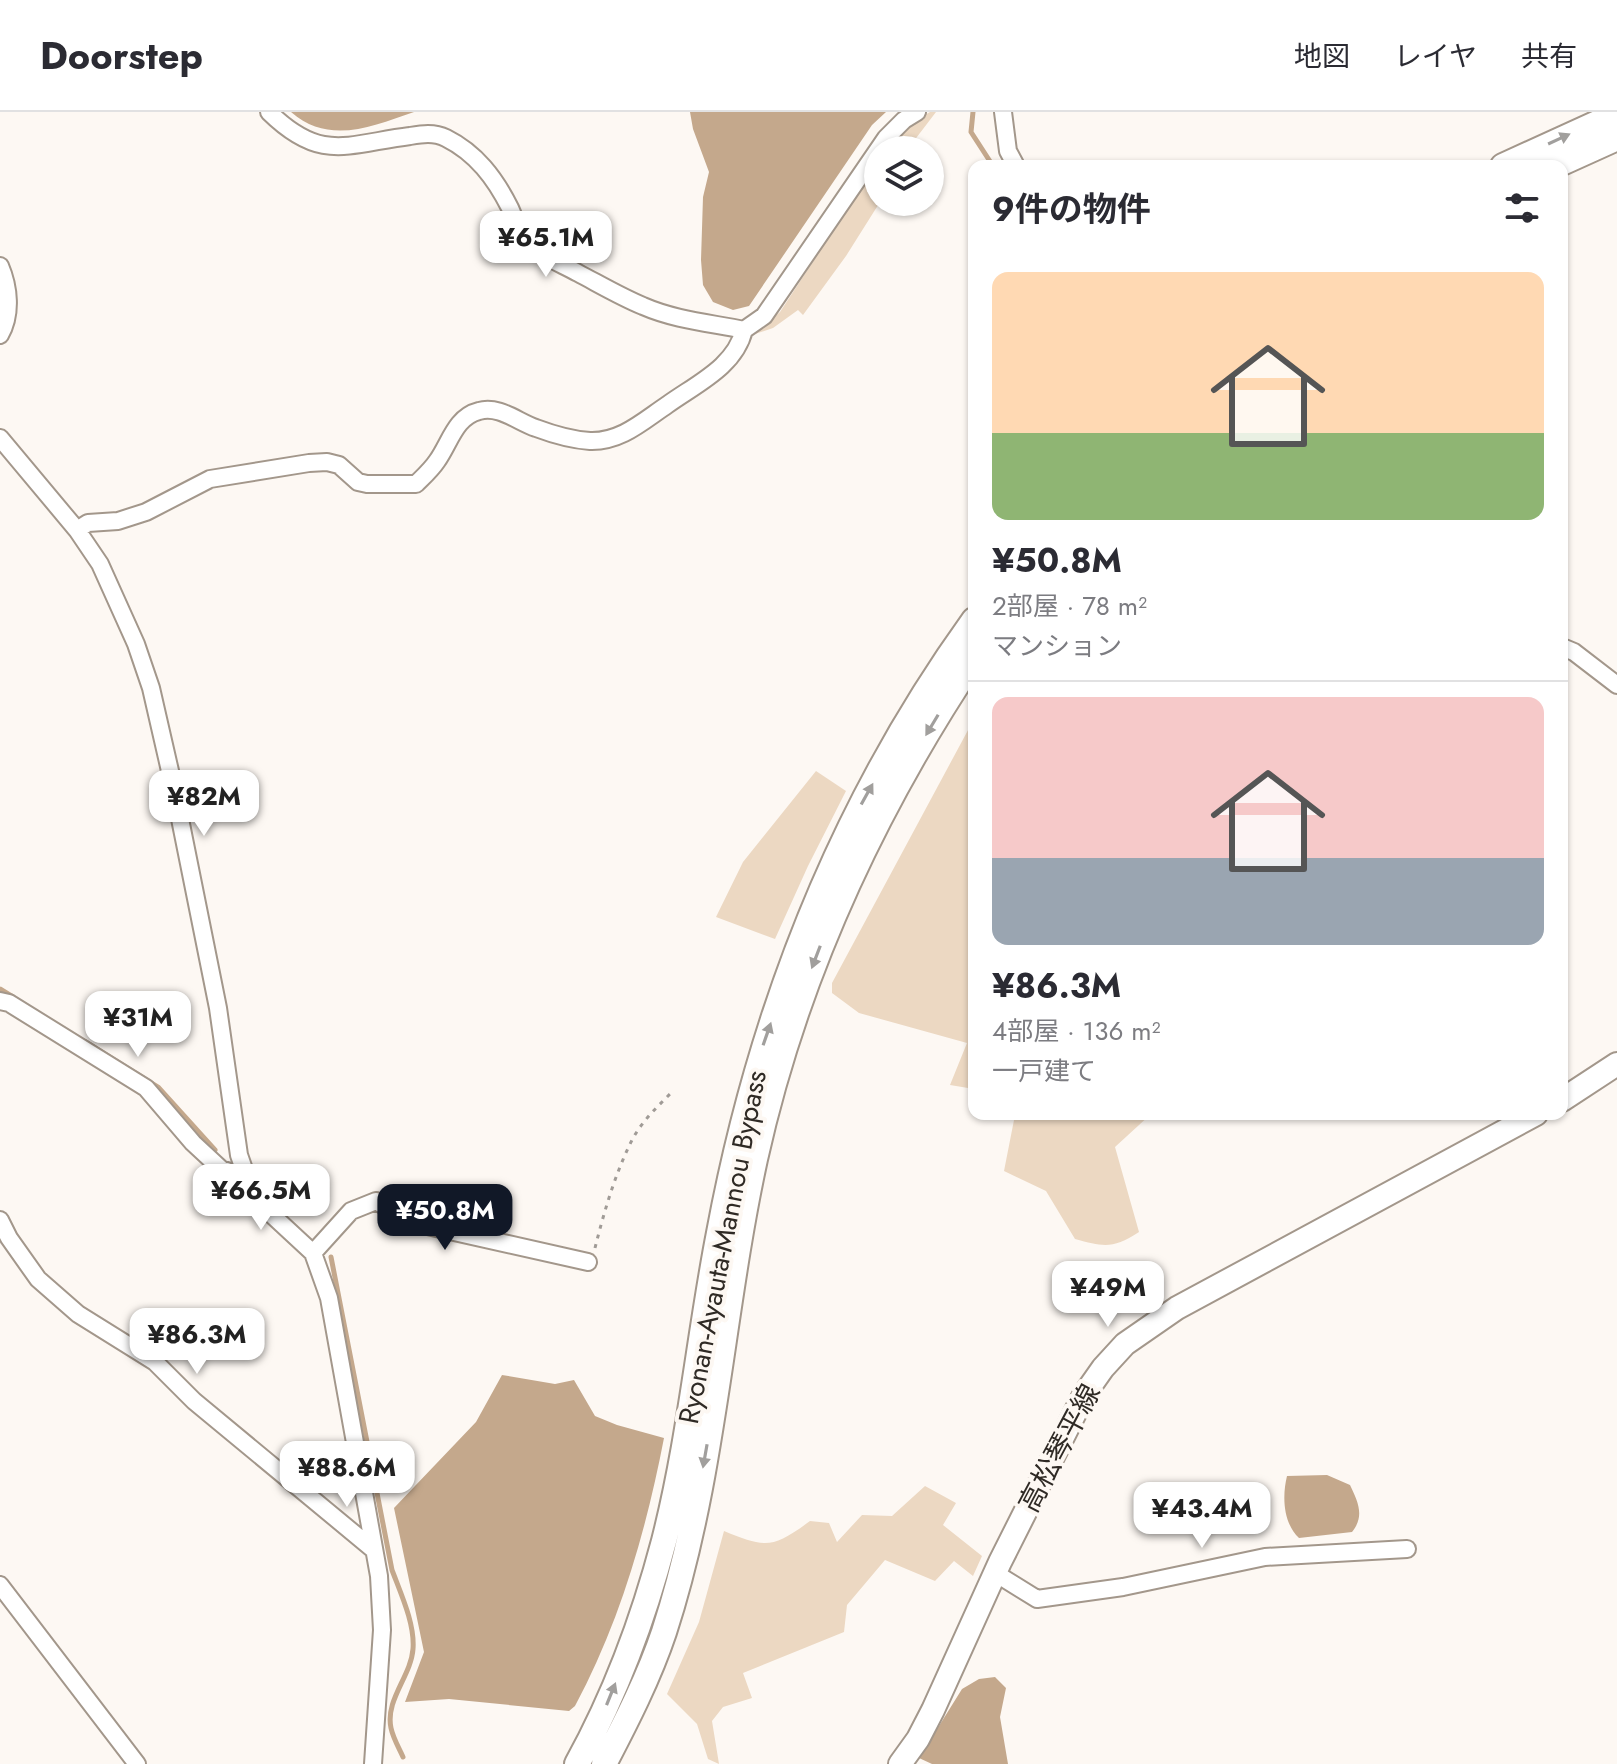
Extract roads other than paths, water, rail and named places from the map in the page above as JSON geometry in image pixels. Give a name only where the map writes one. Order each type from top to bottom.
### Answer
[{"type":"highway","points":[[1516,160],[1617,114]]},
{"type":"highway","points":[[1568,160],[1617,138]]},
{"type":"highway","name":"Ryonan-Ayauta-Mannou Bypass","points":[[577,1764],[612,1690],[664,1542],[736,1149],[760,1057],[787,975],[858,809],[929,685],[968,629]]},
{"type":"highway","name":"Ryonan-Ayauta-Mannou Bypass","points":[[604,1764],[656,1656],[676,1592],[701,1478],[756,1158],[780,1066],[807,984],[827,930],[877,822],[917,749],[968,668]]},
{"type":"main road","points":[[1568,1096],[1617,1064]]},
{"type":"main road","name":"高松琴平線","points":[[900,1764],[933,1710],[1071,1417],[1103,1368],[1125,1344],[1177,1308],[1525,1120]]},
{"type":"street","points":[[269,112],[313,143],[334,147],[352,147],[423,134],[448,139],[486,167],[498,183],[520,232],[529,244],[544,255],[644,307],[744,330]]},
{"type":"street","points":[[77,530],[88,523],[118,521],[146,512],[210,479],[309,463],[339,465],[358,482],[367,484],[416,484],[436,463],[457,425],[480,410],[503,413],[537,429],[587,441],[604,440],[636,428],[715,372],[740,343],[744,330],[764,316],[886,138],[917,112]]},
{"type":"street","points":[[1003,112],[1008,151],[1013,160]]},
{"type":"street","points":[[0,266],[7,291],[8,313],[0,335]]},
{"type":"street","points":[[0,438],[77,530],[100,564],[122,608],[151,688],[218,1008],[239,1155],[247,1178],[272,1215],[313,1253],[329,1298],[374,1550],[382,1630],[373,1764]]},
{"type":"street","points":[[1568,650],[1617,685]]},
{"type":"street","points":[[0,1001],[9,1003],[146,1088],[193,1143],[221,1169],[247,1178]]},
{"type":"street","points":[[313,1253],[351,1211],[376,1201],[414,1223],[588,1262]]},
{"type":"street","points":[[0,1220],[38,1279],[78,1314],[155,1362],[194,1401],[374,1550]]},
{"type":"street","points":[[995,1573],[1037,1599],[1123,1587],[1265,1557],[1407,1549]]},
{"type":"street","points":[[0,1585],[137,1764]]},
{"type":"waterway","points":[[973,112],[971,132],[989,160]]},
{"type":"waterway","points":[[0,989],[13,997]]},
{"type":"waterway","points":[[86,1042],[158,1087],[215,1150]]},
{"type":"waterway","points":[[331,1257],[392,1570],[412,1629],[411,1659],[390,1718],[392,1732],[403,1757]]}]
